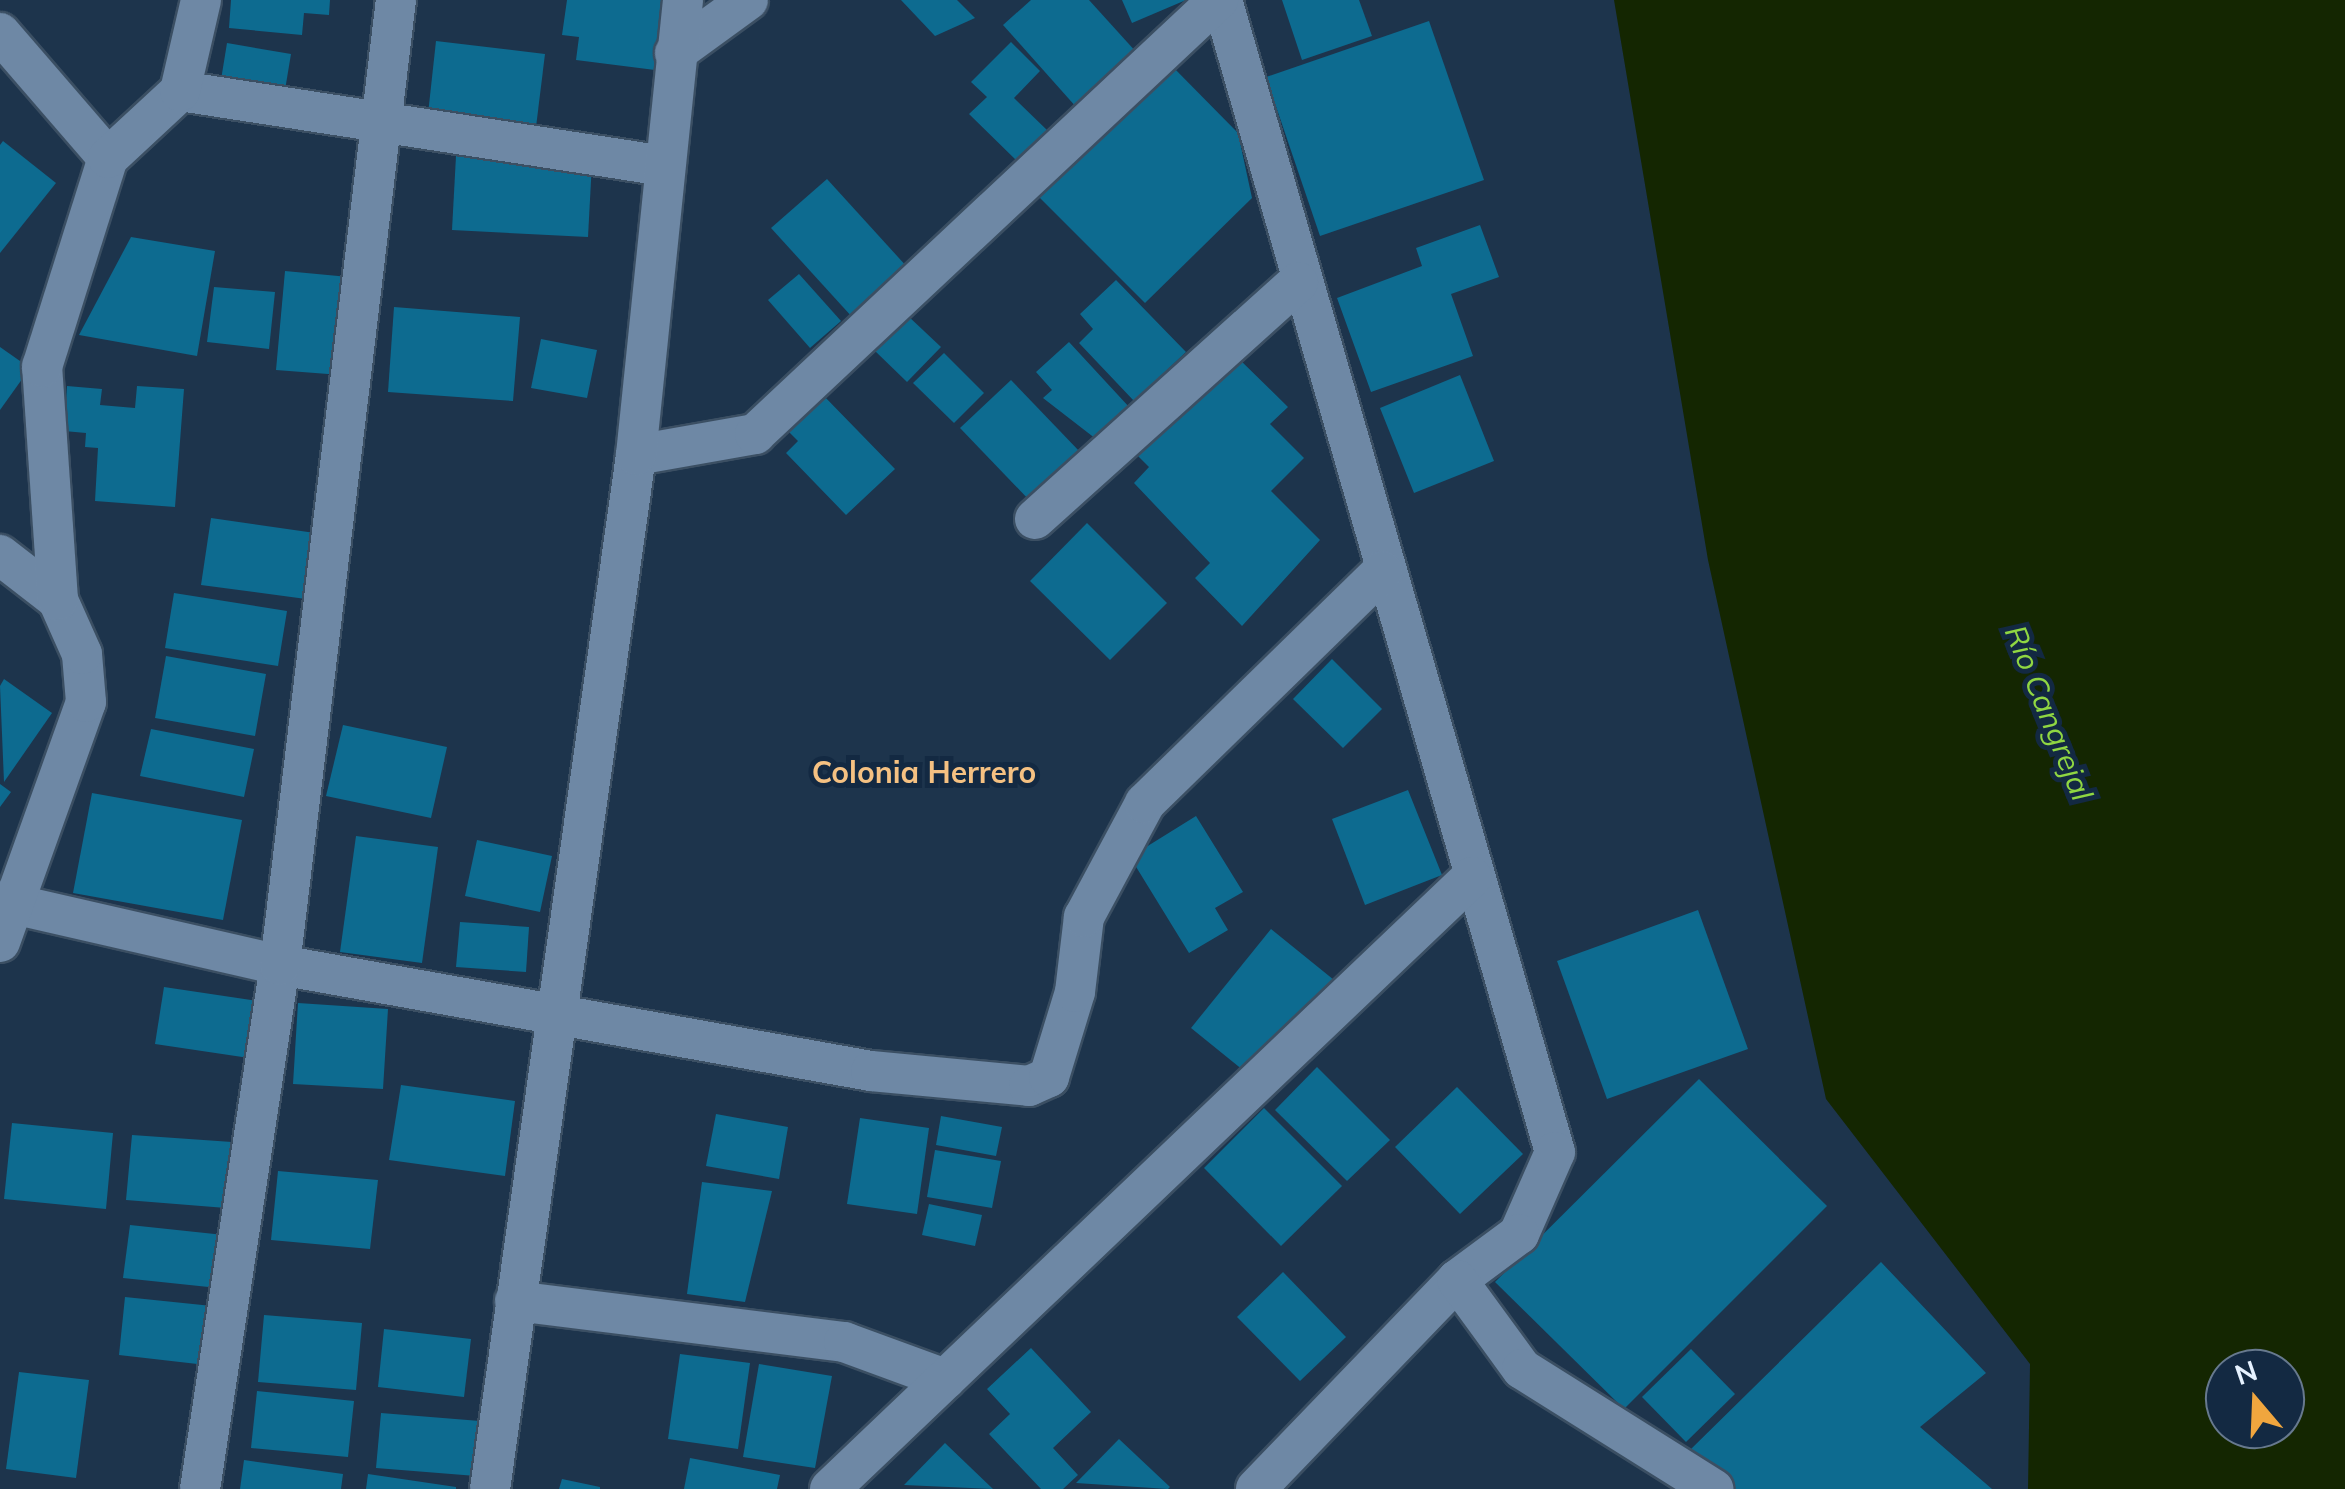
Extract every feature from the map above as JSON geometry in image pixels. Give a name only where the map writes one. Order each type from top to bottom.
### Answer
[{"type":"street","points":[[0,942],[4,901],[86,702],[82,654],[58,600],[42,366],[108,158],[180,91],[201,0]]},
{"type":"street","points":[[200,1489],[280,964],[396,0]]},
{"type":"street","points":[[490,1489],[555,1007],[636,455],[660,165],[683,0]]},
{"type":"street","points":[[675,52],[748,0]]},
{"type":"street","points":[[636,455],[755,434],[1220,0],[1298,282],[1554,1152],[1518,1234],[1457,1280],[1256,1489]]},
{"type":"street","points":[[0,33],[108,158]]},
{"type":"street","points":[[180,91],[381,128],[660,165]]},
{"type":"street","points":[[1035,518],[1298,282]]},
{"type":"street","points":[[0,555],[58,600]]},
{"type":"street","points":[[4,901],[280,964],[555,1007],[872,1070],[1029,1086],[1049,1077],[1075,992],[1084,917],[1145,803],[1382,571]]},
{"type":"street","points":[[830,1489],[1472,877]]},
{"type":"street","points":[[1457,1280],[1522,1368],[1713,1489]]},
{"type":"street","points":[[516,1301],[844,1342],[945,1379]]},
{"type":"water","name":"Río Cangrejal","points":[[1614,0],[2345,0],[2345,1489],[2028,1489],[2030,1364],[1826,1099],[1708,560]]},
{"type":"building","points":[[231,0],[330,0],[329,15],[304,13],[302,35],[229,28]]},
{"type":"building","points":[[567,0],[664,0],[655,70],[576,60],[579,37],[562,35]]},
{"type":"building","points":[[901,0],[957,0],[975,18],[935,36]]},
{"type":"building","points":[[1031,0],[1089,0],[1137,53],[1077,108],[1003,25]]},
{"type":"building","points":[[1122,0],[1186,0],[1132,23]]},
{"type":"building","points":[[1282,0],[1359,0],[1372,36],[1302,60]]},
{"type":"building","points":[[1429,21],[1484,180],[1320,236],[1266,77]]},
{"type":"building","points":[[436,41],[545,54],[536,127],[428,114]]},
{"type":"building","points":[[1011,42],[1040,71],[1014,98],[1049,132],[1018,162],[969,114],[987,97],[971,82]]},
{"type":"building","points":[[227,43],[291,54],[284,96],[220,86]]},
{"type":"building","points":[[1168,62],[1238,133],[1252,198],[1145,303],[1035,193]]},
{"type":"building","points":[[3,141],[56,183],[0,253],[0,145]]},
{"type":"building","points":[[456,156],[592,162],[588,237],[452,230]]},
{"type":"building","points":[[827,179],[908,268],[853,318],[771,228]]},
{"type":"building","points":[[1480,225],[1499,277],[1451,294],[1473,356],[1371,392],[1337,298],[1422,266],[1416,248]]},
{"type":"building","points":[[131,237],[215,251],[197,356],[79,335]]},
{"type":"building","points":[[285,271],[349,277],[341,375],[276,370]]},
{"type":"building","points":[[799,274],[841,321],[810,348],[768,300]]},
{"type":"building","points":[[1116,280],[1186,352],[1134,401],[1079,343],[1093,329],[1080,314]]},
{"type":"building","points":[[214,287],[275,292],[269,349],[207,342]]},
{"type":"building","points":[[394,307],[520,317],[513,401],[388,392]]},
{"type":"building","points":[[907,315],[941,347],[907,382],[873,349]]},
{"type":"building","points":[[541,339],[597,350],[587,398],[531,388]]},
{"type":"building","points":[[1069,342],[1130,408],[1096,439],[1043,398],[1052,390],[1036,372]]},
{"type":"building","points":[[0,347],[30,368],[0,410]]},
{"type":"building","points":[[944,353],[984,393],[954,423],[913,383]]},
{"type":"building","points":[[1237,357],[1288,407],[1270,424],[1304,458],[1271,491],[1320,540],[1242,626],[1195,578],[1210,563],[1134,483],[1149,467],[1138,456]]},
{"type":"building","points":[[1460,375],[1494,461],[1414,493],[1380,408]]},
{"type":"building","points":[[1011,380],[1081,453],[1031,502],[960,428]]},
{"type":"building","points":[[67,386],[102,389],[100,405],[135,408],[137,386],[184,389],[175,507],[95,501],[98,448],[85,447],[86,433],[64,431]]},
{"type":"building","points":[[822,394],[895,469],[846,515],[786,453],[798,441],[786,429]]},
{"type":"building","points":[[211,518],[315,533],[306,599],[201,585]]},
{"type":"building","points":[[1087,523],[1167,603],[1110,660],[1030,581]]},
{"type":"building","points":[[174,593],[287,611],[278,666],[165,648]]},
{"type":"building","points":[[166,656],[266,674],[255,736],[155,718]]},
{"type":"building","points":[[1332,659],[1382,709],[1343,748],[1293,699]]},
{"type":"building","points":[[4,679],[52,713],[4,782],[0,686]]},
{"type":"building","points":[[343,725],[447,747],[431,818],[326,796]]},
{"type":"building","points":[[151,729],[254,749],[244,797],[140,776]]},
{"type":"building","points":[[0,784],[11,792],[0,807]]},
{"type":"building","points":[[1408,790],[1442,875],[1365,905],[1332,819]]},
{"type":"building","points":[[92,793],[242,820],[223,920],[73,893]]},
{"type":"building","points":[[1196,816],[1243,892],[1215,908],[1228,930],[1189,953],[1130,857]]},
{"type":"building","points":[[356,836],[438,847],[422,963],[340,952]]},
{"type":"building","points":[[477,840],[552,856],[540,912],[465,896]]},
{"type":"building","points":[[1698,910],[1748,1049],[1607,1099],[1557,961]]},
{"type":"building","points":[[460,922],[529,927],[526,972],[456,967]]},
{"type":"building","points":[[1271,929],[1334,980],[1254,1079],[1191,1028]]},
{"type":"building","points":[[164,987],[257,1001],[249,1058],[155,1044]]},
{"type":"building","points":[[298,1003],[388,1009],[383,1089],[293,1084]]},
{"type":"building","points":[[1317,1067],[1390,1140],[1347,1181],[1275,1110]]},
{"type":"building","points":[[1699,1079],[1827,1206],[1624,1409],[1495,1282]]},
{"type":"building","points":[[401,1085],[515,1101],[505,1176],[389,1160]]},
{"type":"building","points":[[1457,1087],[1523,1154],[1460,1214],[1395,1147]]},
{"type":"building","points":[[1264,1108],[1342,1186],[1281,1246],[1204,1168]]},
{"type":"building","points":[[716,1114],[788,1127],[779,1179],[706,1166]]},
{"type":"building","points":[[941,1116],[1002,1127],[996,1156],[936,1145]]},
{"type":"building","points":[[860,1118],[929,1128],[917,1214],[847,1204]]},
{"type":"building","points":[[12,1123],[113,1133],[106,1209],[4,1199]]},
{"type":"building","points":[[132,1135],[232,1142],[226,1208],[126,1200]]},
{"type":"building","points":[[935,1150],[1001,1161],[992,1208],[927,1197]]},
{"type":"building","points":[[278,1171],[378,1180],[370,1249],[271,1240]]},
{"type":"building","points":[[702,1182],[772,1191],[745,1302],[687,1294]]},
{"type":"building","points":[[929,1204],[982,1215],[975,1246],[922,1235]]},
{"type":"building","points":[[130,1225],[224,1235],[218,1288],[123,1278]]},
{"type":"building","points":[[1881,1262],[1986,1373],[1920,1427],[1992,1489],[1731,1489],[1691,1449]]},
{"type":"building","points":[[1283,1272],[1346,1337],[1300,1381],[1237,1317]]},
{"type":"building","points":[[125,1297],[212,1306],[206,1365],[119,1355]]},
{"type":"building","points":[[264,1315],[362,1323],[356,1390],[258,1382]]},
{"type":"building","points":[[384,1329],[471,1339],[464,1397],[378,1387]]},
{"type":"building","points":[[1031,1348],[1091,1412],[1053,1448],[1078,1475],[1063,1489],[1041,1489],[989,1434],[1010,1414],[987,1389]]},
{"type":"building","points":[[1691,1349],[1735,1394],[1686,1442],[1642,1397]]},
{"type":"building","points":[[680,1354],[750,1363],[738,1449],[668,1439]]},
{"type":"building","points":[[759,1364],[832,1376],[815,1468],[743,1457]]},
{"type":"building","points":[[19,1372],[89,1380],[76,1478],[6,1469]]},
{"type":"building","points":[[257,1391],[354,1401],[348,1457],[251,1448]]},
{"type":"building","points":[[381,1413],[480,1421],[476,1476],[376,1468]]},
{"type":"building","points":[[1119,1439],[1170,1487],[1076,1483]]},
{"type":"building","points":[[945,1443],[993,1489],[904,1485]]},
{"type":"building","points":[[690,1458],[780,1475],[777,1489],[684,1489]]},
{"type":"building","points":[[244,1460],[343,1474],[341,1489],[240,1489]]},
{"type":"building","points":[[368,1474],[456,1487],[456,1489],[366,1489]]},
{"type":"building","points":[[562,1479],[600,1487],[600,1489],[559,1489]]},
{"type":"district","name":"Colonia Herrero","points":[[924,772]]}]
